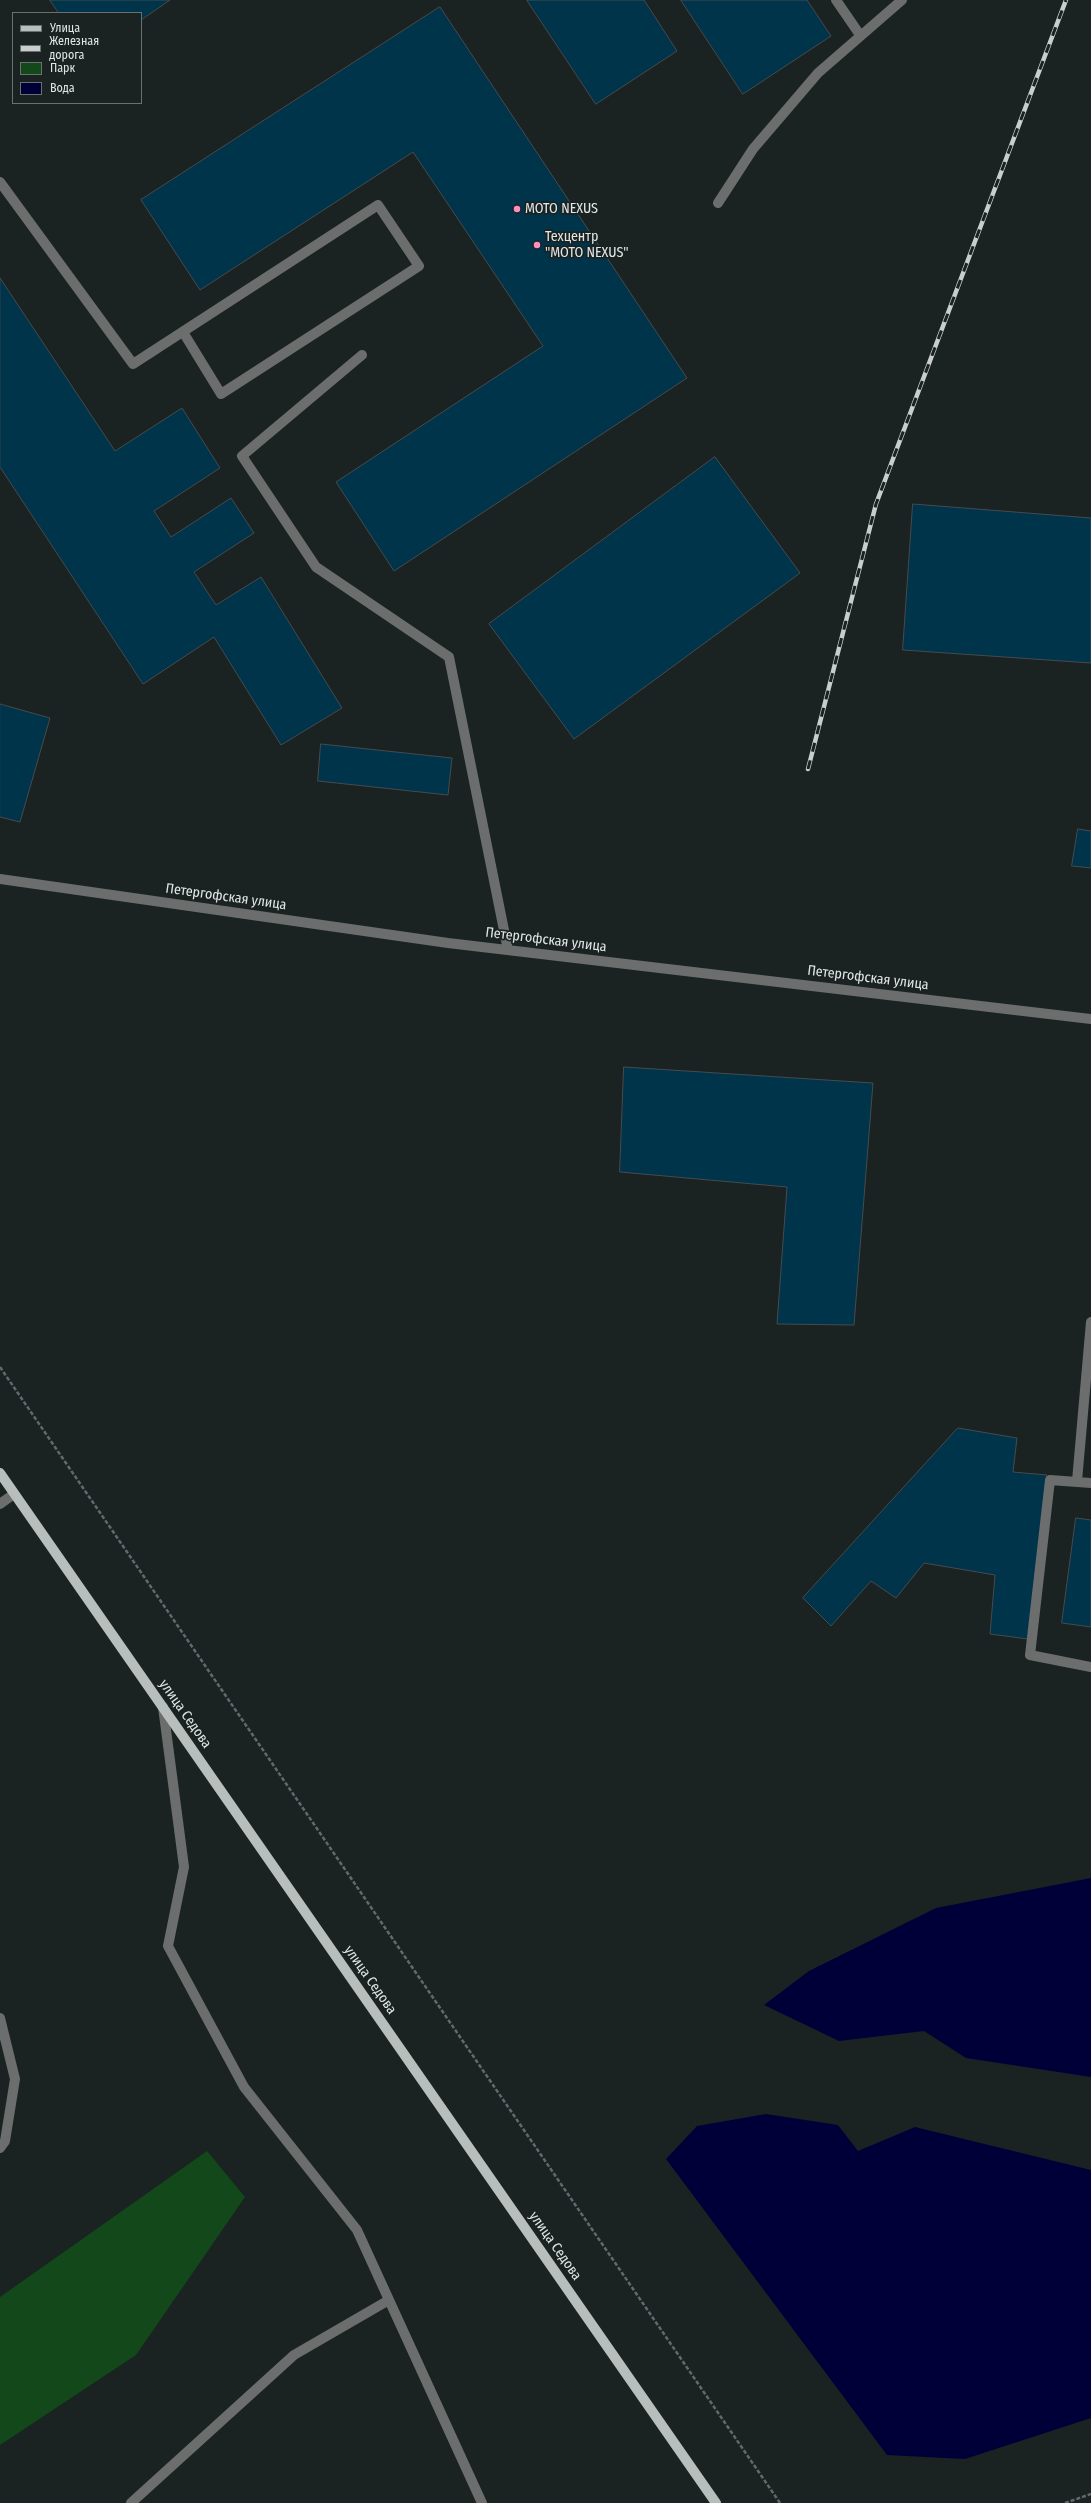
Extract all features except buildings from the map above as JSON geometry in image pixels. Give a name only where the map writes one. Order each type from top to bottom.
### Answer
[{"type":"main road","name":"улица Седова","points":[[0,1473],[716,2503]]},
{"type":"street","points":[[836,0],[860,35]]},
{"type":"street","points":[[718,203],[753,148],[818,73],[902,0]]},
{"type":"street","points":[[0,182],[133,364],[378,205],[419,266],[221,394],[183,332]]},
{"type":"street","points":[[362,355],[242,456],[316,567],[449,657],[508,950]]},
{"type":"street","name":"Петергофская улица","points":[[0,879],[508,950],[1091,1019]]},
{"type":"street","points":[[1077,1481],[1091,1322]]},
{"type":"street","points":[[1091,1483],[1050,1480],[1030,1655],[1091,1667]]},
{"type":"street","points":[[0,1504],[14,1494]]},
{"type":"street","points":[[163,1707],[184,1867],[168,1946],[244,2087],[357,2230],[482,2503]]},
{"type":"street","points":[[0,2018],[14,2079],[5,2141],[0,2148]]},
{"type":"street","points":[[131,2503],[294,2354],[389,2300]]},
{"type":"path","points":[[0,1367],[780,2503]]},
{"type":"path","points":[[1064,2503],[1091,2494]]},
{"type":"green space","points":[[207,2151],[245,2197],[136,2355],[0,2445],[0,2297]]},
{"type":"water","points":[[1091,1878],[1091,2077],[966,2058],[924,2031],[839,2041],[764,2005],[809,1971],[936,1908]]},
{"type":"water","points":[[766,2114],[838,2125],[858,2151],[915,2127],[1091,2170],[1091,2418],[965,2459],[887,2455],[666,2159],[697,2126]]},
{"type":"railway","points":[[808,769],[876,504],[1066,0]]},
{"type":"place","name":"MOTO NEXUS","points":[[517,209]]},
{"type":"place","name":"Техцентр \"MOTO NEXUS\"","points":[[537,245]]}]
